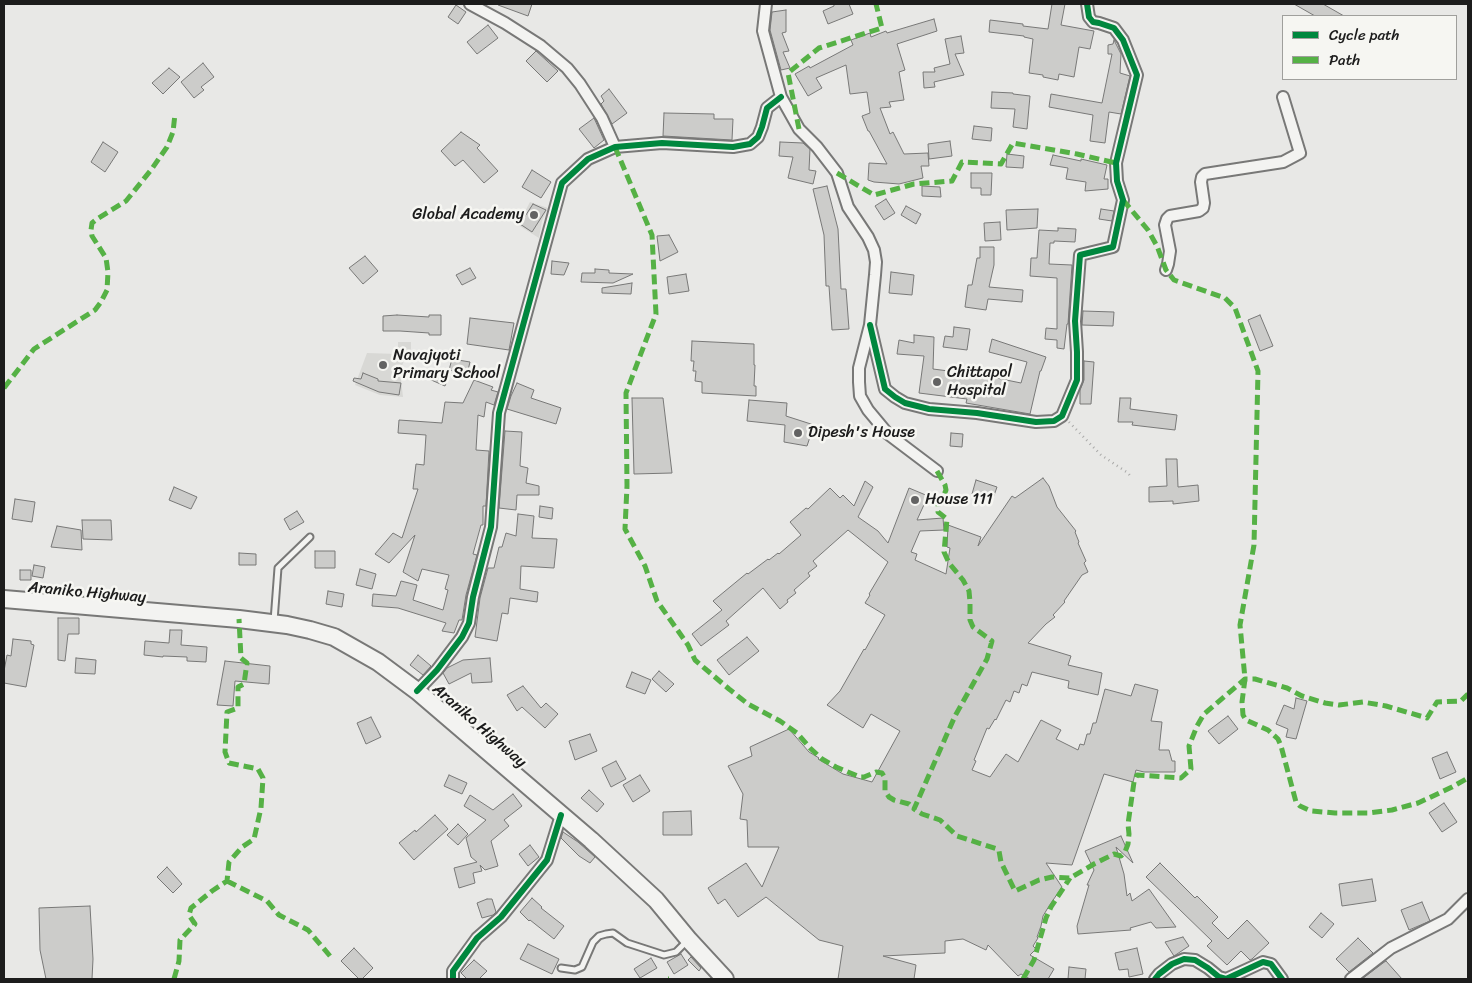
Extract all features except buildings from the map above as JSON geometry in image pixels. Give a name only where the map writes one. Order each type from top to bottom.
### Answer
[{"type":"highway","name":"Araniko Highway","points":[[4,599],[240,619],[310,630],[334,637],[378,662],[417,691],[561,815],[656,900],[725,979]]},
{"type":"street","points":[[470,4],[541,46],[567,68],[602,118],[616,147]]},
{"type":"street","points":[[766,4],[763,31],[780,97],[799,128],[837,173],[848,207],[868,237],[874,250],[876,275],[870,325],[859,368],[860,396],[868,410],[888,434],[937,471]]},
{"type":"street","points":[[870,325],[885,388],[905,403],[929,409],[977,413],[1036,422],[1054,421],[1062,416],[1077,380],[1075,321],[1080,255],[1113,246],[1123,200],[1117,181],[1116,163],[1137,75],[1123,40],[1114,28],[1093,22],[1089,16],[1087,4]]},
{"type":"street","points":[[417,691],[437,670],[457,644],[469,623],[473,597],[491,527],[499,413],[562,183],[588,159],[616,147],[662,143],[733,147],[750,144],[758,137],[766,108],[780,97]]},
{"type":"street","points":[[1166,270],[1170,251],[1165,225],[1167,219],[1170,216],[1199,211],[1203,208],[1204,202],[1200,182],[1205,174],[1283,162],[1300,153],[1283,97]]},
{"type":"street","points":[[453,979],[453,971],[477,938],[501,917],[547,860],[561,815]]},
{"type":"street","points":[[1351,979],[1391,948],[1448,919],[1468,899]]},
{"type":"street","points":[[1155,979],[1172,964],[1184,960],[1195,960],[1219,977],[1226,979],[1263,962],[1271,964],[1282,979]]},
{"type":"lane","points":[[274,624],[278,568],[310,537]]},
{"type":"lane","points":[[561,968],[575,970],[582,968],[593,942],[599,936],[606,934],[613,933],[627,943],[664,955],[676,952],[689,940]]},
{"type":"path","points":[[1062,416],[1101,455],[1131,477]]},
{"type":"shaded area","name":"Global Academy","points":[[530,202],[548,208],[542,221],[539,238],[518,225]]},
{"type":"shaded area","name":"Navajyoti Primary School","points":[[398,342],[411,342],[411,358],[405,358],[400,371],[403,397],[380,395],[355,385],[367,353],[398,354]]},
{"type":"marked path","points":[[799,129],[788,73],[819,48],[882,28],[876,4]]},
{"type":"marked path","points":[[4,388],[34,349],[95,310],[101,302],[107,290],[108,272],[106,258],[92,236],[92,223],[126,201],[151,170],[167,147],[173,132],[175,114]]},
{"type":"marked path","points":[[837,173],[874,195],[914,184],[952,181],[962,162],[1001,164],[1013,143],[1116,163]]},
{"type":"marked path","points":[[615,147],[652,235],[656,314],[626,393],[627,486],[625,529],[645,566],[657,601],[688,645],[695,660],[729,689],[748,704],[780,721],[797,733],[822,759],[836,767],[860,777],[876,772],[882,773],[885,778],[885,791],[889,797],[909,804],[914,809]]},
{"type":"marked path","points":[[1123,200],[1148,230],[1157,246],[1166,270],[1174,280],[1225,298],[1235,308],[1258,371],[1254,545],[1240,625],[1245,679],[1242,702],[1243,715],[1246,720],[1268,730],[1278,739],[1296,802],[1311,811],[1368,813],[1392,810],[1418,803],[1468,778]]},
{"type":"marked path","points":[[937,471],[946,490],[938,502],[938,512],[947,519],[944,552],[949,563],[963,580],[969,591],[970,620],[973,627],[992,641],[987,659],[955,716],[914,809],[940,820],[957,836],[997,849],[1015,891],[1039,880],[1052,877],[1070,878],[1114,854],[1121,856],[1128,844],[1128,824],[1134,782],[1137,775],[1181,778],[1191,769],[1189,746],[1204,714],[1245,679],[1255,679],[1287,688],[1302,696],[1325,703],[1339,705],[1363,702],[1386,706],[1427,718],[1437,702],[1461,701],[1468,694]]},
{"type":"marked path","points":[[174,979],[179,961],[180,940],[195,924],[189,915],[191,908],[227,881],[229,862],[242,847],[254,839],[261,808],[263,778],[258,769],[229,763],[225,752],[227,712],[238,708],[238,687],[244,684],[247,663],[241,658],[239,619]]},
{"type":"marked path","points":[[1023,979],[1034,960],[1051,907],[1070,878]]},
{"type":"marked path","points":[[227,881],[267,901],[279,915],[308,930],[330,956]]},
{"type":"cycle path","points":[[870,325],[885,389],[905,403],[929,409],[977,413],[1036,422],[1054,421],[1062,416],[1077,380],[1075,321],[1080,255],[1113,247],[1123,200],[1117,181],[1116,163],[1137,75],[1123,40],[1114,28],[1093,22],[1089,17],[1087,4]]},
{"type":"cycle path","points":[[417,691],[437,670],[462,637],[469,623],[473,597],[491,527],[499,413],[562,183],[588,159],[615,147],[662,143],[733,147],[750,144],[758,137],[767,108],[781,97]]},
{"type":"cycle path","points":[[453,979],[453,971],[477,938],[501,917],[547,860],[561,815]]},
{"type":"cycle path","points":[[1155,979],[1172,964],[1184,959],[1195,960],[1219,977],[1226,979],[1263,962],[1271,964],[1282,979]]},
{"type":"place","name":"Global Academy","points":[[534,215]]},
{"type":"place","name":"Navajyoti Primary School","points":[[383,365]]},
{"type":"place","name":"Chittapol Hospital","points":[[937,382]]},
{"type":"place","name":"Dipesh's House","points":[[798,433]]},
{"type":"place","name":"House 111","points":[[915,500]]}]
